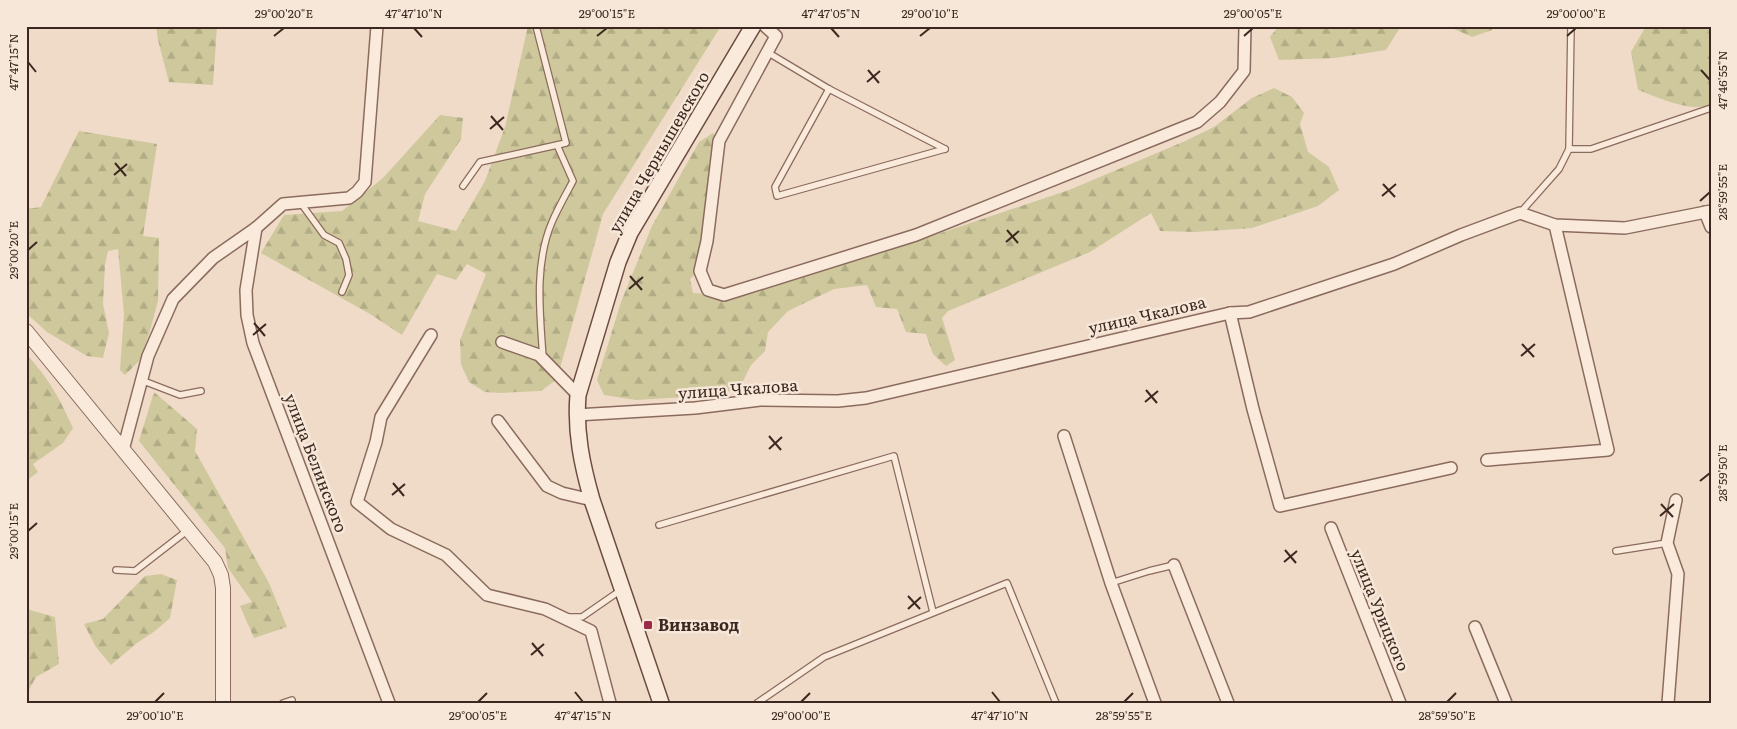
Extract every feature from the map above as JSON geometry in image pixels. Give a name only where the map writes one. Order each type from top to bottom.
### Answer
[{"type":"main road","name":"улица Чернышевского","points":[[661,703],[592,500],[583,468],[576,414],[578,396],[616,270],[630,233],[753,26]]},
{"type":"street","points":[[123,450],[148,356],[173,299],[213,258],[256,228],[283,204],[348,198],[357,192],[365,182],[377,26]]},
{"type":"street","points":[[765,26],[776,36],[719,141],[707,241],[700,271],[708,290],[724,295],[916,235],[1197,122],[1220,102],[1244,71],[1244,26]]},
{"type":"street","points":[[1520,213],[1555,225],[1625,228],[1708,212],[1711,227]]},
{"type":"street","name":"улица Чкалова","points":[[576,414],[695,408],[760,400],[838,401],[866,398],[1230,313],[1249,312],[1394,264],[1520,213]]},
{"type":"street","points":[[1487,460],[1608,450],[1555,225]]},
{"type":"street","name":"улица Белинского","points":[[256,228],[246,290],[247,315],[253,343],[389,703]]},
{"type":"street","points":[[1230,313],[1253,409],[1280,506],[1451,468]]},
{"type":"street","points":[[26,331],[215,562],[224,588],[223,703]]},
{"type":"street","points":[[430,335],[382,417],[358,502],[391,529],[446,555],[487,595],[545,609],[591,631],[610,703]]},
{"type":"street","points":[[502,342],[539,356],[578,396]]},
{"type":"street","points":[[498,421],[547,486],[562,493],[592,500]]},
{"type":"street","points":[[1064,436],[1111,583],[1155,703]]},
{"type":"street","points":[[1668,703],[1678,574],[1668,543],[1676,500]]},
{"type":"street","name":"улица Урицкого","points":[[1331,528],[1400,703]]},
{"type":"street","points":[[1174,565],[1228,703]]},
{"type":"street","points":[[1475,627],[1506,703]]},
{"type":"lane","points":[[463,186],[480,162],[566,143],[536,26]]},
{"type":"lane","points":[[1520,213],[1559,169],[1569,149],[1571,26]]},
{"type":"lane","points":[[767,52],[829,89],[837,94],[945,149],[777,196],[775,187],[829,89]]},
{"type":"lane","points":[[1569,149],[1591,149],[1711,108]]},
{"type":"lane","points":[[544,360],[539,310],[543,253],[552,223],[573,181],[557,145]]},
{"type":"lane","points":[[300,202],[324,235],[340,243],[349,275],[342,292]]},
{"type":"lane","points":[[141,380],[180,395],[201,391]]},
{"type":"lane","points":[[659,525],[894,456],[934,612]]},
{"type":"lane","points":[[116,570],[135,571],[188,530]]},
{"type":"lane","points":[[1616,551],[1668,543]]},
{"type":"lane","points":[[1111,583],[1174,565]]},
{"type":"lane","points":[[757,703],[824,657],[1007,583],[1056,703]]},
{"type":"lane","points":[[560,617],[582,617],[623,588]]},
{"type":"lane","points":[[283,703],[292,700]]},
{"type":"green space","points":[[156,26],[217,26],[213,85],[169,82]]},
{"type":"green space","points":[[528,26],[721,26],[603,214],[557,379],[541,391],[485,392],[469,382],[461,364],[460,340],[486,274],[467,264],[456,280],[437,274],[402,335],[370,314],[261,253],[284,215],[342,211],[383,178],[440,115],[463,118],[461,139],[425,194],[418,221],[456,231],[485,181],[505,127]]},
{"type":"green space","points":[[1279,26],[1401,26],[1386,50],[1335,58],[1279,60],[1270,37]]},
{"type":"green space","points":[[1451,26],[1493,26],[1492,30],[1472,37]]},
{"type":"green space","points":[[1646,26],[1711,26],[1711,105],[1703,107],[1684,106],[1638,90],[1631,52]]},
{"type":"green space","points":[[1274,88],[1292,97],[1304,113],[1300,124],[1308,152],[1329,167],[1339,190],[1318,206],[1252,228],[1195,232],[1160,231],[1151,213],[1090,252],[948,311],[942,318],[955,360],[946,366],[933,354],[926,334],[906,332],[897,309],[876,307],[867,285],[834,289],[788,311],[768,332],[765,351],[751,365],[740,387],[718,395],[636,400],[604,395],[597,380],[621,302],[652,226],[699,142],[713,133],[719,141],[701,268],[690,279],[693,293],[724,295],[904,238],[926,238],[1069,190],[1214,127],[1252,98]]},
{"type":"green space","points":[[79,131],[157,144],[143,236],[159,238],[158,301],[139,361],[125,375],[120,370],[124,314],[118,249],[108,251],[105,265],[103,304],[109,333],[103,358],[87,356],[47,332],[26,313],[26,209],[41,207]]},
{"type":"green space","points":[[26,354],[53,389],[73,428],[63,443],[33,464],[38,472],[26,481]]},
{"type":"green space","points":[[154,392],[197,429],[195,451],[269,583],[287,627],[254,638],[240,606],[252,602],[228,568],[225,548],[139,441]]},
{"type":"green space","points":[[161,574],[177,580],[170,618],[111,665],[96,647],[84,624],[103,619],[145,576]]},
{"type":"green space","points":[[26,609],[55,617],[59,664],[36,677],[26,695]]},
{"type":"place","name":"Винзавод","points":[[648,625]]}]
